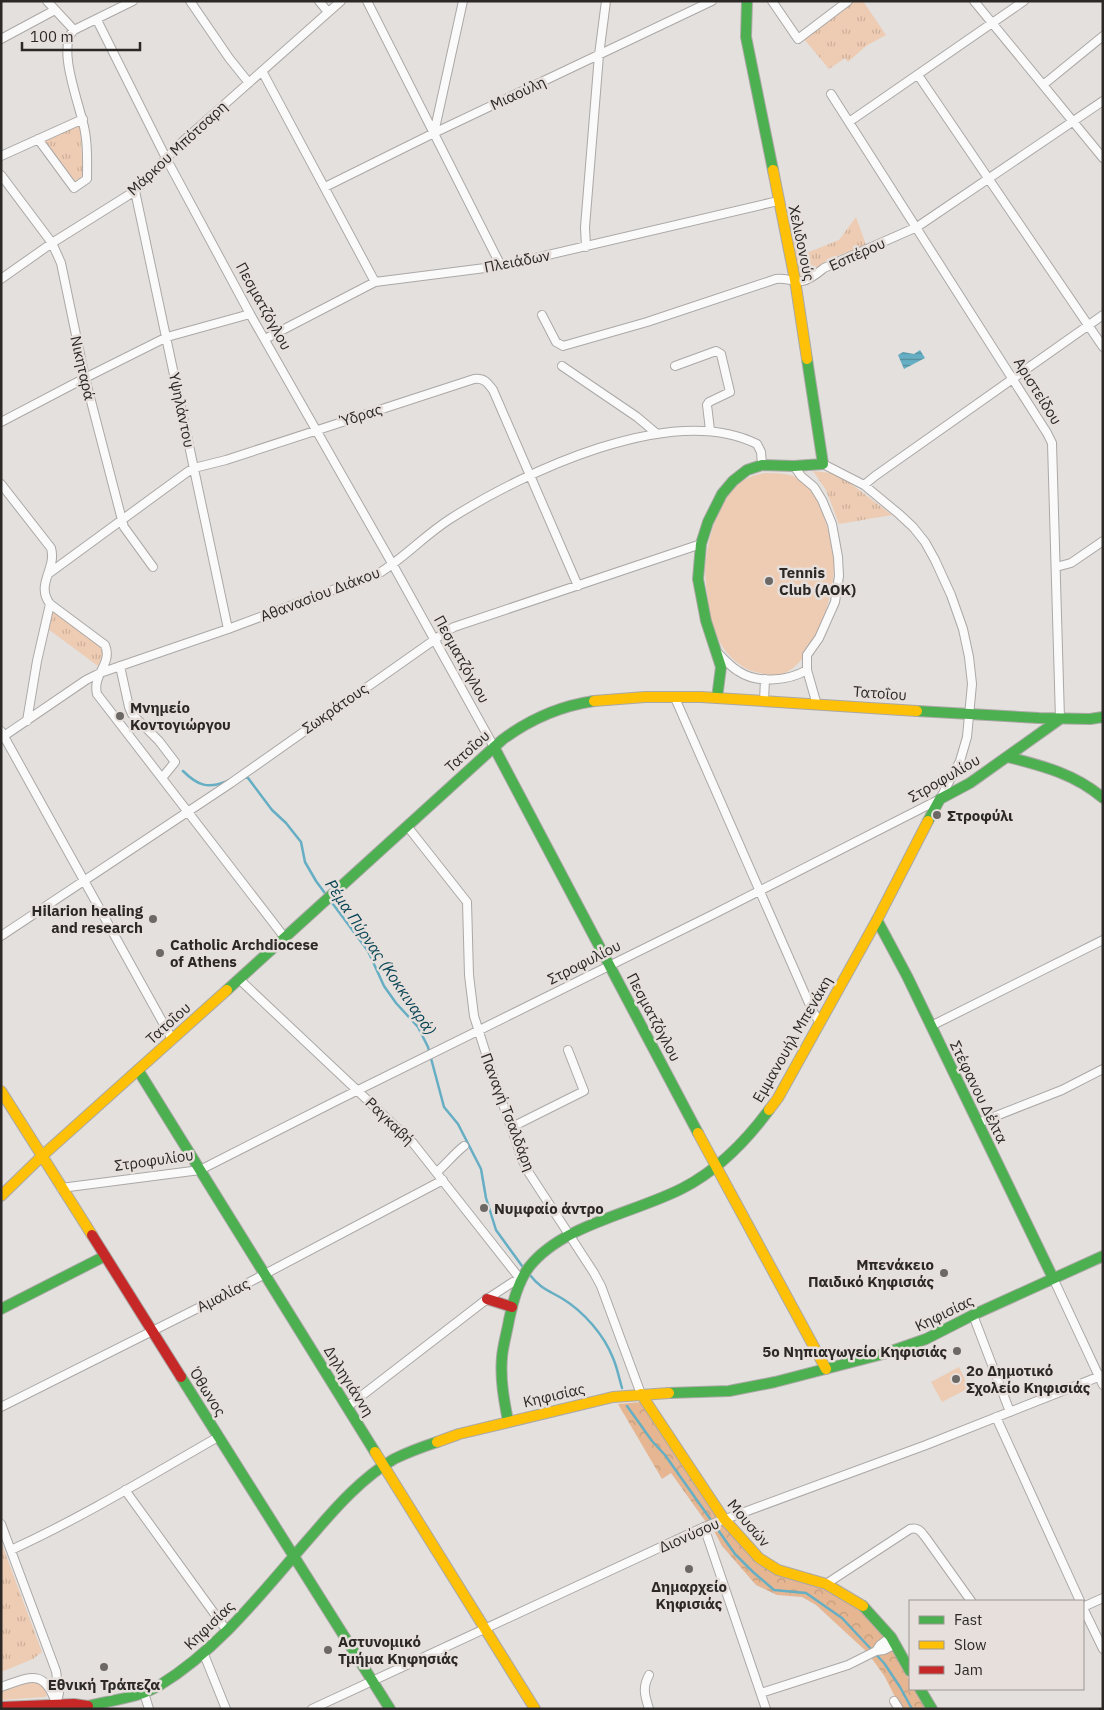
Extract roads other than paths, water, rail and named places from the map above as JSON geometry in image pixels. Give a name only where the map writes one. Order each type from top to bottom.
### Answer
[{"type":"main road","name":"Χελιδονούς","points":[[747,1],[746,37],[795,280],[823,464]]},
{"type":"main road","points":[[717,698],[720,667],[706,621],[698,579],[702,544],[708,522],[722,494],[740,474],[747,470],[762,465],[794,466],[823,464]]},
{"type":"main road","name":"Τατοΐου","points":[[1,1196],[42,1156],[334,894],[494,747],[514,730],[538,716],[568,706],[613,700],[717,698],[1060,719],[1103,717]]},
{"type":"main road","points":[[1008,757],[1060,719]]},
{"type":"main road","name":"Πεσματζόγλου","points":[[494,747],[826,1369]]},
{"type":"main road","points":[[1008,757],[1067,774],[1085,784],[1103,798]]},
{"type":"main road","name":"Στροφυλίου","points":[[940,799],[970,783],[1008,757]]},
{"type":"main road","name":"Εμμανουήλ Μπενάκη","points":[[508,1421],[502,1388],[502,1358],[512,1307],[521,1280],[529,1267],[546,1250],[569,1235],[678,1190],[716,1166],[732,1153],[778,1098],[877,920],[940,799]]},
{"type":"main road","name":"Στέφανου Δέλτα","points":[[877,920],[907,976],[1053,1278]]},
{"type":"main road","name":"Δηληγιάννη","points":[[138,1070],[535,1709]]},
{"type":"main road","name":"Όθωνος","points":[[1,1091],[390,1709]]},
{"type":"main road","points":[[1,1310],[105,1256]]},
{"type":"main road","name":"Κηφισίας","points":[[1,1707],[56,1707],[74,1704],[85,1707],[144,1693],[167,1680],[227,1631],[342,1501],[384,1466],[438,1441],[508,1421],[620,1396],[729,1392],[768,1384],[902,1349],[1103,1256]]},
{"type":"main road","points":[[487,1299],[512,1307]]},
{"type":"main road","name":"Μουσών","points":[[637,1394],[723,1519],[759,1558],[778,1570],[826,1584],[862,1605],[893,1641],[909,1668]]},
{"type":"main road","points":[[921,1690],[932,1709]]},
{"type":"street","points":[[46,1],[74,30]]},
{"type":"street","points":[[190,1],[229,58],[249,82]]},
{"type":"street","points":[[319,1],[328,12]]},
{"type":"street","name":"Μάρκου Μπότσαρη","points":[[1,279],[52,243],[135,191],[166,158],[341,1]]},
{"type":"street","points":[[367,1],[501,266]]},
{"type":"street","points":[[434,133],[463,1]]},
{"type":"street","points":[[586,247],[585,227],[599,54],[606,1]]},
{"type":"street","name":"Μιαούλη","points":[[324,188],[434,133],[712,1]]},
{"type":"street","points":[[772,1],[798,40],[848,1]]},
{"type":"street","points":[[974,1],[1103,158]]},
{"type":"street","points":[[849,122],[1024,1]]},
{"type":"street","points":[[38,139],[74,188],[87,179],[86,134],[68,66],[69,36],[74,30],[130,2]]},
{"type":"street","points":[[1,40],[55,10]]},
{"type":"street","name":"Πεσματζόγλου","points":[[97,20],[166,158],[250,314],[494,747]]},
{"type":"street","points":[[1043,85],[1103,36]]},
{"type":"street","points":[[262,71],[376,282]]},
{"type":"street","points":[[918,76],[1103,347]]},
{"type":"street","name":"Αριστείδου","points":[[831,94],[1048,433],[1052,443],[1060,719]]},
{"type":"street","name":"Εσπέρου","points":[[542,315],[556,342],[563,346],[647,322],[776,279],[787,278],[802,281],[824,268],[917,227],[1103,101]]},
{"type":"street","points":[[1,156],[83,119]]},
{"type":"street","name":"Νικηταρά","points":[[1,175],[4,185],[52,243],[61,263],[85,378],[124,527],[152,567]]},
{"type":"street","name":"Υψηλάντου","points":[[135,191],[228,629]]},
{"type":"street","name":"Πλειάδων","points":[[265,340],[376,282],[501,266],[778,202]]},
{"type":"street","points":[[1,422],[167,338],[250,314]]},
{"type":"street","points":[[864,486],[874,476],[1103,315]]},
{"type":"street","points":[[675,366],[716,351],[721,354],[730,392],[709,402],[707,405],[710,430]]},
{"type":"street","points":[[562,366],[637,417],[656,433]]},
{"type":"street","name":"Ύδρας","points":[[48,574],[194,468],[226,460],[481,378],[487,381],[493,390],[578,586]]},
{"type":"street","name":"Αθανασίου Διάκου","points":[[2,735],[27,721],[86,680],[100,673],[228,629],[380,572],[393,565],[448,520],[530,474],[567,459],[656,433],[710,430],[756,444],[761,452],[762,465]]},
{"type":"street","name":"Εμμανουήλ Μπενάκη","points":[[823,464],[864,486],[900,514],[913,527],[925,542],[951,595],[966,643],[972,684],[967,737],[962,756],[940,799]]},
{"type":"street","points":[[794,466],[800,476],[810,482],[826,508],[836,538],[839,568],[835,602],[808,655],[807,670],[817,705]]},
{"type":"street","points":[[1,484],[51,548],[53,561],[44,594],[50,604],[105,645],[108,658],[96,683],[97,694],[285,938]]},
{"type":"street","points":[[1056,567],[1071,563],[1103,541]]},
{"type":"street","name":"Σωκράτους","points":[[1,936],[231,783],[434,639],[454,627],[702,544]]},
{"type":"street","points":[[27,721],[36,661],[50,604]]},
{"type":"street","points":[[717,652],[738,672],[754,678],[787,678],[807,670]]},
{"type":"street","points":[[120,666],[132,714],[175,762],[162,778]]},
{"type":"street","points":[[764,701],[765,679]]},
{"type":"street","points":[[675,698],[812,1010],[820,1023]]},
{"type":"street","points":[[2,735],[172,1040]]},
{"type":"street","name":"Στροφυλίου","points":[[62,1188],[200,1170],[760,891],[940,799]]},
{"type":"street","name":"Παναγή Τσαλδάρη","points":[[407,826],[467,902],[469,975],[478,1032],[523,1161],[594,1273],[604,1293],[637,1394]]},
{"type":"street","points":[[931,1026],[1103,940]]},
{"type":"street","name":"Ραγκαβή","points":[[239,979],[413,1143],[521,1280]]},
{"type":"street","points":[[512,1127],[584,1091],[568,1050]]},
{"type":"street","points":[[978,1123],[1062,1090],[1103,1069]]},
{"type":"street","points":[[437,1172],[464,1146]]},
{"type":"street","name":"Αμαλίας","points":[[1,1407],[265,1274],[443,1180]]},
{"type":"street","points":[[1053,1278],[1101,1375],[1103,1385]]},
{"type":"street","points":[[347,1407],[487,1299],[513,1282],[521,1280]]},
{"type":"street","points":[[972,1315],[1010,1412]]},
{"type":"street","name":"Διονύσου","points":[[312,1709],[706,1526],[996,1418],[1101,1375]]},
{"type":"street","points":[[996,1418],[1080,1600]]},
{"type":"street","points":[[11,1550],[125,1490],[218,1437]]},
{"type":"street","points":[[125,1490],[227,1631]]},
{"type":"street","points":[[1,1524],[56,1671],[59,1693],[56,1707]]},
{"type":"street","points":[[706,1526],[766,1709]]},
{"type":"street","points":[[826,1584],[910,1529],[915,1528],[926,1538],[970,1600]]},
{"type":"street","points":[[1084,1608],[1103,1598]]},
{"type":"street","points":[[1084,1610],[1103,1649]]},
{"type":"street","points":[[761,1693],[861,1659],[876,1651],[880,1645],[893,1641]]},
{"type":"street","points":[[203,1652],[226,1709]]},
{"type":"street","points":[[649,1675],[644,1690],[649,1709]]},
{"type":"street","points":[[1,1687],[29,1678],[43,1680],[49,1686],[56,1707]]},
{"type":"street","points":[[144,1693],[149,1709]]},
{"type":"street","points":[[894,1701],[898,1709]]},
{"type":"water","points":[[920,350],[925,358],[904,369],[898,355],[903,352],[914,354]]},
{"type":"waterway","name":"Ρέμα Πύρνας (Κοκκιναρά)","points":[[183,771],[204,785],[215,785],[228,781]]},
{"type":"waterway","name":"Ρέμα Πύρνας (Κοκκιναρά)","points":[[243,777],[248,778],[272,810],[286,823],[301,842],[305,862],[327,896]]},
{"type":"waterway","name":"Ρέμα Πύρνας (Κοκκιναρά)","points":[[330,900],[368,951],[384,986],[396,1003],[418,1027],[428,1047],[444,1107],[458,1124],[481,1169],[486,1198],[496,1230],[525,1270]]},
{"type":"waterway","name":"Ρέμα Πύρνας (Κοκκιναρά)","points":[[529,1274],[541,1286],[571,1304],[599,1333],[616,1365],[622,1388]]},
{"type":"waterway","name":"Ρέμα Πύρνας (Κοκκιναρά)","points":[[627,1406],[652,1441],[665,1455],[735,1554],[774,1590],[806,1593],[842,1618],[884,1663],[912,1709]]},
{"type":"place","name":"Tennis Club (AOK)","points":[[769,581]]},
{"type":"place","name":"Μνημείο Κοντογιώργου","points":[[120,716]]},
{"type":"place","name":"Στροφύλι","points":[[937,815]]},
{"type":"place","name":"Hilarion healing and research","points":[[153,919]]},
{"type":"place","name":"Catholic Archdiocese of Athens","points":[[160,953]]},
{"type":"place","name":"Νυμφαίο άντρο","points":[[484,1208]]},
{"type":"place","name":"Μπενάκειο Παιδικό Κηφισιάς","points":[[944,1273]]},
{"type":"place","name":"5ο Νηπιαγωγείο Κηφισιάς","points":[[957,1351]]},
{"type":"place","name":"2ο Δημοτικό Σχολείο Κηφισιάς","points":[[956,1379]]},
{"type":"place","name":"Δημαρχείο Κηφισιάς","points":[[689,1569]]},
{"type":"place","name":"Αστυνομικό Τμήμα Κηφησιάς","points":[[328,1650]]},
{"type":"place","name":"Εθνική Τράπεζα","points":[[104,1667]]}]
